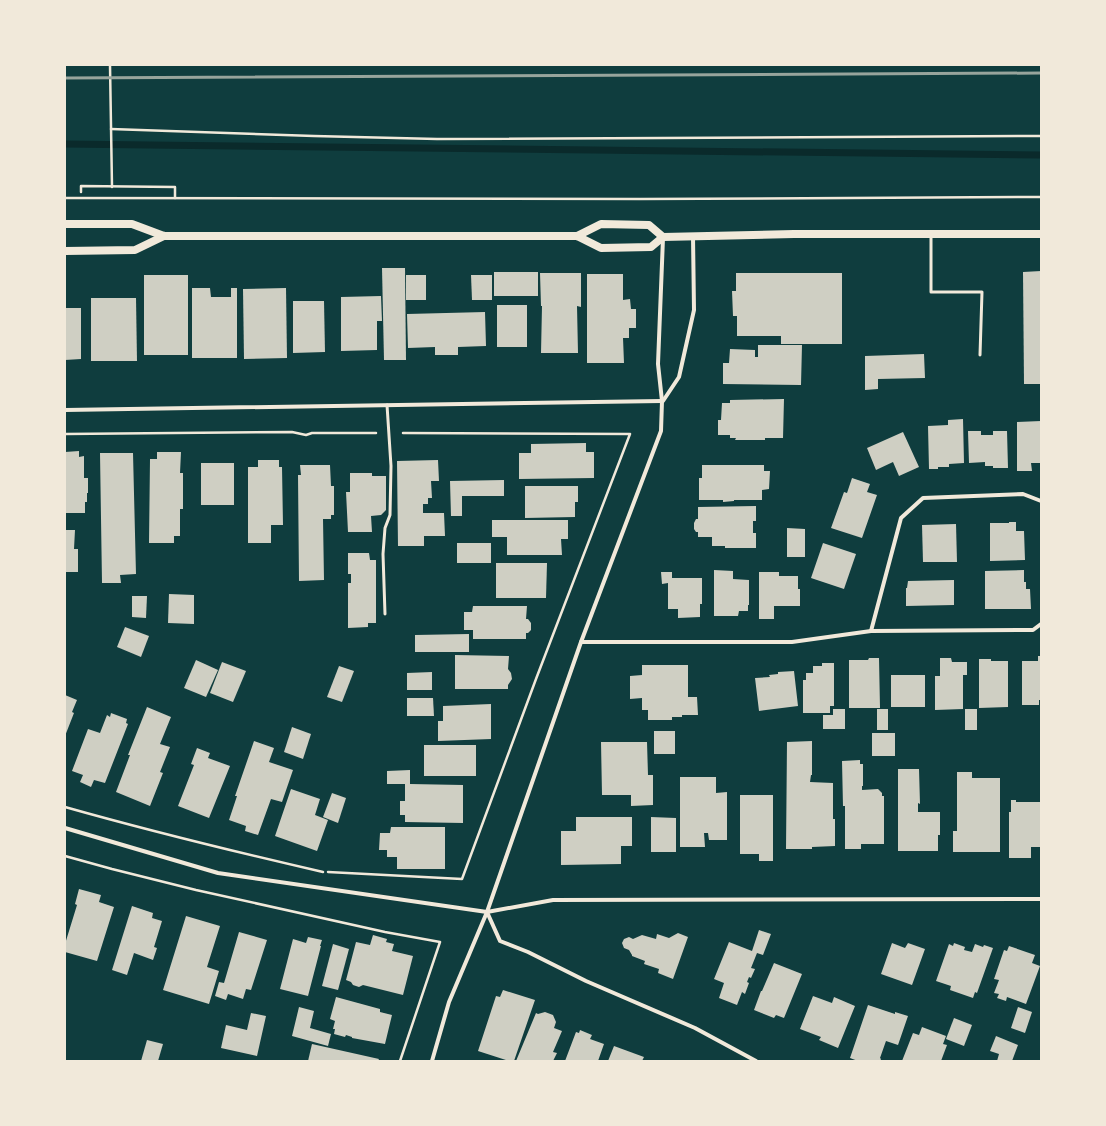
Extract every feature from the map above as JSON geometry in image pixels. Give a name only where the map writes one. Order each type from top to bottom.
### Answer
[{"type":"main road","points":[[65,224],[132,224],[164,236],[577,236],[601,224],[649,225],[663,237]]},
{"type":"main road","points":[[577,236],[601,248],[651,247],[663,237],[693,236],[794,234],[1041,234]]},
{"type":"main road","points":[[65,251],[82,252],[135,250],[164,236]]},
{"type":"street","points":[[662,401],[679,377],[694,310],[693,236]]},
{"type":"street","points":[[432,1061],[449,1002],[487,912],[581,642],[661,431],[662,401],[658,364],[663,237]]},
{"type":"street","points":[[65,410],[662,401]]},
{"type":"street","points":[[871,631],[901,518],[923,498],[1023,494],[1041,501]]},
{"type":"street","points":[[581,642],[792,642],[871,631],[1034,630],[1041,624]]},
{"type":"street","points":[[65,828],[218,873],[487,912],[553,900],[1041,899]]},
{"type":"street","points":[[487,912],[500,941],[528,952],[586,981],[695,1028],[756,1061]]},
{"type":"lane","points":[[932,234],[931,292],[982,292],[980,355]]},
{"type":"lane","points":[[385,614],[383,554],[385,528],[390,515],[391,466],[387,405]]},
{"type":"path","points":[[110,65],[112,187]]},
{"type":"path","points":[[111,129],[437,139],[1041,136]]},
{"type":"path","points":[[81,192],[81,186],[175,187],[175,198]]},
{"type":"path","points":[[65,198],[1041,198]]},
{"type":"path","points":[[65,856],[196,890],[385,932],[440,942],[400,1061]]},
{"type":"building","points":[[382,268],[405,268],[406,360],[384,360]]},
{"type":"building","points":[[1041,271],[1041,384],[1024,384],[1023,272]]},
{"type":"building","points":[[494,272],[538,272],[538,296],[494,296]]},
{"type":"building","points":[[540,273],[581,273],[581,307],[577,306],[578,353],[541,353],[542,306]]},
{"type":"building","points":[[736,273],[842,273],[842,344],[781,344],[781,336],[737,336],[737,316],[733,316],[732,291],[736,291]]},
{"type":"building","points":[[587,274],[623,274],[623,300],[630,299],[631,309],[636,309],[636,328],[629,328],[629,338],[623,338],[624,363],[587,363]]},
{"type":"building","points":[[144,275],[188,275],[188,355],[144,355]]},
{"type":"building","points":[[406,275],[426,275],[426,300],[406,300]]},
{"type":"building","points":[[471,275],[492,275],[492,300],[472,300]]},
{"type":"building","points":[[192,288],[210,288],[211,297],[231,297],[231,288],[237,288],[237,358],[192,358]]},
{"type":"building","points":[[286,288],[287,358],[244,359],[243,289]]},
{"type":"building","points":[[381,296],[382,321],[377,321],[377,350],[341,351],[341,297]]},
{"type":"building","points":[[91,298],[136,298],[137,361],[91,361]]},
{"type":"building","points":[[293,301],[324,301],[325,352],[293,353]]},
{"type":"building","points":[[497,305],[527,305],[527,347],[497,347]]},
{"type":"building","points":[[65,308],[81,308],[81,359],[65,360]]},
{"type":"building","points":[[485,312],[486,346],[458,347],[458,355],[435,355],[435,347],[408,348],[407,314]]},
{"type":"building","points":[[758,345],[802,345],[801,385],[723,384],[723,363],[729,363],[730,349],[755,350],[755,357],[758,357]]},
{"type":"building","points":[[924,354],[925,378],[878,379],[878,389],[865,390],[865,356]]},
{"type":"building","points":[[784,399],[783,438],[765,438],[765,440],[735,440],[736,438],[730,438],[730,435],[718,435],[718,420],[721,420],[722,403],[730,403],[730,400]]},
{"type":"building","points":[[963,419],[964,463],[949,464],[949,467],[929,469],[928,426],[948,425],[948,420]]},
{"type":"building","points":[[1041,421],[1041,463],[1031,463],[1032,471],[1017,471],[1017,422]]},
{"type":"building","points":[[968,431],[981,431],[981,435],[993,435],[993,431],[1007,431],[1008,468],[993,468],[993,466],[985,466],[985,462],[969,463]]},
{"type":"building","points":[[903,432],[919,467],[899,476],[893,462],[876,470],[867,448]]},
{"type":"building","points":[[586,443],[586,452],[594,452],[594,478],[519,479],[519,453],[531,453],[531,444]]},
{"type":"building","points":[[79,451],[79,457],[84,456],[84,478],[88,478],[88,493],[87,502],[85,502],[85,513],[65,513],[65,452]]},
{"type":"building","points":[[157,452],[181,452],[180,473],[183,473],[183,509],[180,509],[180,536],[174,536],[174,543],[149,543],[150,459],[157,459]]},
{"type":"building","points":[[100,453],[133,453],[136,574],[120,575],[121,583],[102,583]]},
{"type":"building","points":[[258,460],[279,460],[279,467],[282,467],[283,525],[271,525],[271,543],[248,543],[248,467],[258,467]]},
{"type":"building","points":[[438,460],[439,481],[431,481],[432,498],[428,498],[428,504],[423,504],[423,513],[444,513],[445,536],[424,536],[424,546],[398,546],[397,461]]},
{"type":"building","points":[[201,463],[234,463],[234,505],[201,505]]},
{"type":"building","points":[[300,465],[330,465],[331,486],[334,486],[334,515],[331,515],[331,519],[323,519],[324,580],[299,581],[298,475],[301,475]]},
{"type":"building","points":[[702,465],[764,465],[764,471],[770,471],[769,489],[762,490],[762,500],[734,500],[723,502],[723,500],[699,500],[699,478],[702,478]]},
{"type":"building","points":[[350,473],[372,473],[372,476],[386,476],[386,510],[381,515],[371,516],[372,532],[348,532],[346,492],[350,492]]},
{"type":"building","points":[[852,478],[870,484],[867,492],[877,495],[862,538],[831,528],[844,492],[847,493]]},
{"type":"building","points":[[504,480],[504,496],[462,496],[462,516],[451,516],[450,481]]},
{"type":"building","points":[[525,486],[578,486],[578,502],[575,502],[575,517],[525,518]]},
{"type":"building","points":[[756,506],[756,521],[753,521],[753,533],[756,533],[756,548],[725,548],[725,546],[712,546],[712,537],[698,537],[698,532],[694,529],[694,523],[696,519],[698,519],[698,507]]},
{"type":"building","points":[[492,520],[568,520],[568,539],[561,539],[562,555],[507,555],[507,537],[492,537]]},
{"type":"building","points":[[1016,522],[1016,531],[1024,531],[1025,560],[990,561],[990,523]]},
{"type":"building","points":[[956,524],[957,562],[923,562],[922,525]]},
{"type":"building","points":[[787,528],[805,529],[805,557],[787,557]]},
{"type":"building","points":[[65,530],[75,530],[74,549],[78,549],[78,572],[65,572]]},
{"type":"building","points":[[457,543],[491,543],[491,563],[457,563]]},
{"type":"building","points":[[823,543],[856,554],[844,589],[811,578]]},
{"type":"building","points":[[348,553],[369,553],[370,560],[376,560],[376,623],[368,623],[368,627],[348,628],[348,583],[351,583],[351,574],[348,574]]},
{"type":"building","points":[[496,563],[547,563],[546,598],[496,598]]},
{"type":"building","points":[[714,570],[733,571],[733,579],[749,580],[748,611],[739,611],[738,616],[714,616]]},
{"type":"building","points":[[1024,570],[1024,582],[1026,582],[1026,589],[1030,589],[1031,609],[985,609],[985,571]]},
{"type":"building","points":[[661,572],[672,572],[672,578],[702,578],[702,604],[700,604],[700,617],[678,618],[678,609],[668,609],[668,583],[662,584]]},
{"type":"building","points":[[759,572],[779,572],[779,576],[798,576],[800,606],[774,606],[774,619],[759,619]]},
{"type":"building","points":[[954,580],[954,605],[906,606],[906,588],[908,581]]},
{"type":"building","points":[[169,594],[194,595],[194,624],[168,623]]},
{"type":"building","points":[[132,596],[147,596],[146,618],[132,617]]},
{"type":"building","points":[[473,606],[527,606],[526,619],[528,619],[531,623],[531,630],[526,633],[526,639],[473,639],[473,630],[464,630],[464,612],[472,612]]},
{"type":"building","points":[[125,627],[149,636],[141,657],[117,647]]},
{"type":"building","points":[[469,634],[469,652],[415,652],[415,635]]},
{"type":"building","points":[[455,655],[509,656],[508,669],[511,673],[512,679],[508,685],[508,689],[455,689]]},
{"type":"building","points":[[1038,656],[1041,656],[1041,700],[1039,700],[1039,705],[1022,705],[1022,661],[1038,661]]},
{"type":"building","points":[[869,658],[879,658],[880,708],[849,708],[849,660],[868,660]]},
{"type":"building","points":[[940,658],[951,658],[952,662],[967,662],[967,675],[963,675],[963,709],[935,710],[935,676],[940,676]]},
{"type":"building","points":[[979,659],[1008,661],[1008,707],[979,708]]},
{"type":"building","points":[[196,660],[218,670],[206,697],[184,688]]},
{"type":"building","points":[[222,662],[246,671],[233,702],[210,693]]},
{"type":"building","points":[[822,663],[834,663],[834,706],[830,706],[830,713],[803,713],[803,680],[806,680],[806,673],[813,673],[813,666],[822,666]]},
{"type":"building","points":[[642,665],[688,665],[688,697],[697,697],[698,715],[682,715],[682,717],[672,717],[672,720],[648,720],[648,710],[642,710],[642,698],[630,699],[630,676],[642,675]]},
{"type":"building","points":[[339,666],[354,671],[342,702],[327,697]]},
{"type":"building","points":[[794,671],[798,706],[759,711],[755,678],[770,677],[769,675],[778,674],[778,672]]},
{"type":"building","points":[[432,672],[432,690],[407,690],[407,673]]},
{"type":"building","points":[[891,675],[925,675],[925,707],[891,707]]},
{"type":"building","points":[[65,695],[77,700],[72,712],[74,713],[65,736]]},
{"type":"building","points":[[407,698],[433,698],[434,716],[407,716]]},
{"type":"building","points":[[491,704],[491,739],[438,741],[438,721],[443,721],[443,706]]},
{"type":"building","points":[[147,707],[171,717],[160,744],[170,747],[160,772],[163,773],[150,806],[116,792],[130,755],[128,755]]},
{"type":"building","points":[[833,709],[845,709],[845,729],[823,729],[823,715],[833,715]]},
{"type":"building","points":[[877,709],[888,709],[888,730],[877,730]]},
{"type":"building","points":[[965,709],[977,709],[977,730],[965,730]]},
{"type":"building","points":[[111,713],[127,719],[126,723],[128,724],[105,783],[94,780],[91,787],[80,782],[83,775],[72,771],[88,729],[100,733],[107,715],[110,717]]},
{"type":"building","points":[[292,727],[311,734],[303,759],[284,752]]},
{"type":"building","points":[[654,731],[675,731],[675,754],[654,754]]},
{"type":"building","points":[[872,733],[895,733],[895,756],[872,756]]},
{"type":"building","points":[[254,741],[274,748],[269,762],[293,770],[282,802],[271,799],[258,835],[245,831],[246,826],[229,820],[237,796],[235,796]]},
{"type":"building","points":[[812,741],[812,775],[810,782],[833,783],[835,846],[812,847],[812,849],[786,849],[787,742]]},
{"type":"building","points":[[601,742],[647,742],[648,775],[653,775],[653,805],[631,806],[631,795],[602,795]]},
{"type":"building","points":[[424,745],[476,745],[476,776],[424,776]]},
{"type":"building","points":[[197,748],[210,753],[208,758],[230,766],[209,818],[178,806],[194,765],[191,764]]},
{"type":"building","points":[[860,760],[860,764],[863,764],[862,790],[878,789],[882,793],[882,796],[884,796],[884,844],[861,844],[861,849],[845,849],[845,806],[843,806],[842,761]]},
{"type":"building","points":[[898,769],[919,769],[920,804],[918,803],[918,812],[940,812],[938,851],[898,851]]},
{"type":"building","points":[[410,770],[410,784],[463,785],[463,823],[405,822],[405,815],[400,815],[400,801],[405,801],[405,784],[387,784],[387,771]]},
{"type":"building","points":[[957,772],[972,772],[972,778],[1000,778],[1000,852],[953,852],[953,831],[957,831]]},
{"type":"building","points":[[680,777],[716,777],[716,793],[727,792],[727,840],[709,840],[708,833],[704,833],[705,847],[680,847]]},
{"type":"building","points":[[291,789],[320,799],[315,815],[328,820],[317,851],[275,836]]},
{"type":"building","points":[[332,793],[346,798],[338,823],[323,817]]},
{"type":"building","points":[[740,795],[773,795],[773,861],[759,861],[759,854],[740,854]]},
{"type":"building","points":[[1011,800],[1016,800],[1016,802],[1041,802],[1041,847],[1031,847],[1031,858],[1009,858],[1009,812],[1011,812]]},
{"type":"building","points":[[576,817],[632,817],[632,846],[621,846],[621,864],[561,865],[561,831],[576,831]]},
{"type":"building","points":[[651,817],[676,818],[676,852],[651,852]]},
{"type":"building","points":[[391,827],[445,827],[445,869],[397,869],[397,857],[387,857],[387,850],[379,850],[380,833],[390,833]]},
{"type":"building","points":[[79,889],[101,895],[99,902],[114,907],[97,961],[65,952],[65,944],[77,905],[75,904]]},
{"type":"building","points":[[132,906],[153,913],[152,918],[162,921],[154,947],[157,948],[153,960],[134,953],[127,975],[112,970]]},
{"type":"building","points":[[186,916],[220,926],[207,967],[219,971],[209,1004],[163,990]]},
{"type":"building","points":[[759,930],[771,934],[763,955],[757,953],[751,968],[755,969],[751,978],[749,977],[747,982],[749,983],[745,994],[742,992],[737,1005],[719,998],[724,983],[714,979],[729,942],[752,951]]},
{"type":"building","points":[[239,932],[267,940],[251,990],[246,989],[243,999],[228,994],[226,1000],[215,996],[219,982],[224,983]]},
{"type":"building","points":[[678,933],[688,937],[673,979],[658,973],[659,969],[644,964],[645,961],[632,956],[629,950],[624,948],[622,943],[624,939],[629,937],[633,939],[642,935],[656,939],[657,934],[669,938]]},
{"type":"building","points":[[373,935],[387,939],[386,942],[394,944],[392,951],[413,956],[403,995],[363,985],[359,987],[346,980],[356,942],[370,945]]},
{"type":"building","points":[[308,937],[322,940],[308,996],[280,989],[293,939],[306,943]]},
{"type":"building","points":[[892,943],[905,948],[908,943],[925,949],[912,985],[881,974]]},
{"type":"building","points":[[954,943],[965,947],[964,950],[972,952],[975,944],[993,948],[977,993],[975,992],[973,998],[950,990],[951,986],[936,981],[949,944],[953,946]]},
{"type":"building","points":[[333,944],[349,949],[338,990],[322,986]]},
{"type":"building","points":[[1009,946],[1035,955],[1032,963],[1040,966],[1026,1004],[1007,997],[1006,1001],[997,998],[999,994],[994,993],[999,980],[994,979],[1004,950],[1007,951]]},
{"type":"building","points":[[774,963],[802,974],[784,1018],[776,1015],[774,1018],[754,1010]]},
{"type":"building","points":[[503,990],[535,1000],[514,1061],[509,1061],[478,1051],[496,996],[500,997]]},
{"type":"building","points":[[813,996],[832,1003],[834,997],[855,1006],[838,1048],[819,1040],[821,1037],[800,1029]]},
{"type":"building","points":[[336,997],[380,1009],[380,1012],[392,1015],[385,1044],[352,1038],[346,1035],[345,1037],[334,1034],[335,1029],[333,1029],[335,1021],[330,1019]]},
{"type":"building","points":[[868,1005],[895,1014],[895,1012],[908,1016],[898,1045],[886,1041],[880,1061],[858,1061],[850,1058]]},
{"type":"building","points":[[299,1007],[314,1011],[310,1028],[331,1034],[328,1046],[292,1036]]},
{"type":"building","points":[[1018,1007],[1032,1012],[1025,1033],[1011,1028]]},
{"type":"building","points":[[545,1012],[553,1015],[556,1022],[554,1028],[562,1031],[553,1052],[557,1053],[553,1061],[516,1061],[536,1013],[538,1014]]},
{"type":"building","points":[[251,1013],[266,1016],[257,1056],[221,1048],[226,1025],[247,1030]]},
{"type":"building","points":[[954,1018],[972,1025],[964,1046],[946,1039]]},
{"type":"building","points":[[922,1027],[946,1036],[943,1044],[947,1045],[941,1061],[902,1061],[913,1033],[919,1035]]},
{"type":"building","points":[[580,1030],[592,1035],[590,1039],[604,1044],[598,1061],[565,1061],[576,1032],[579,1033]]},
{"type":"building","points":[[996,1036],[1018,1045],[1012,1061],[997,1061],[999,1054],[990,1051]]},
{"type":"building","points":[[147,1040],[163,1044],[158,1061],[141,1061]]},
{"type":"building","points":[[312,1044],[379,1059],[378,1061],[308,1061]]},
{"type":"building","points":[[614,1046],[644,1057],[642,1061],[608,1061]]},
{"type":"waterway","points":[[65,144],[1041,155]]},
{"type":"railway","points":[[65,78],[1041,73]]}]
